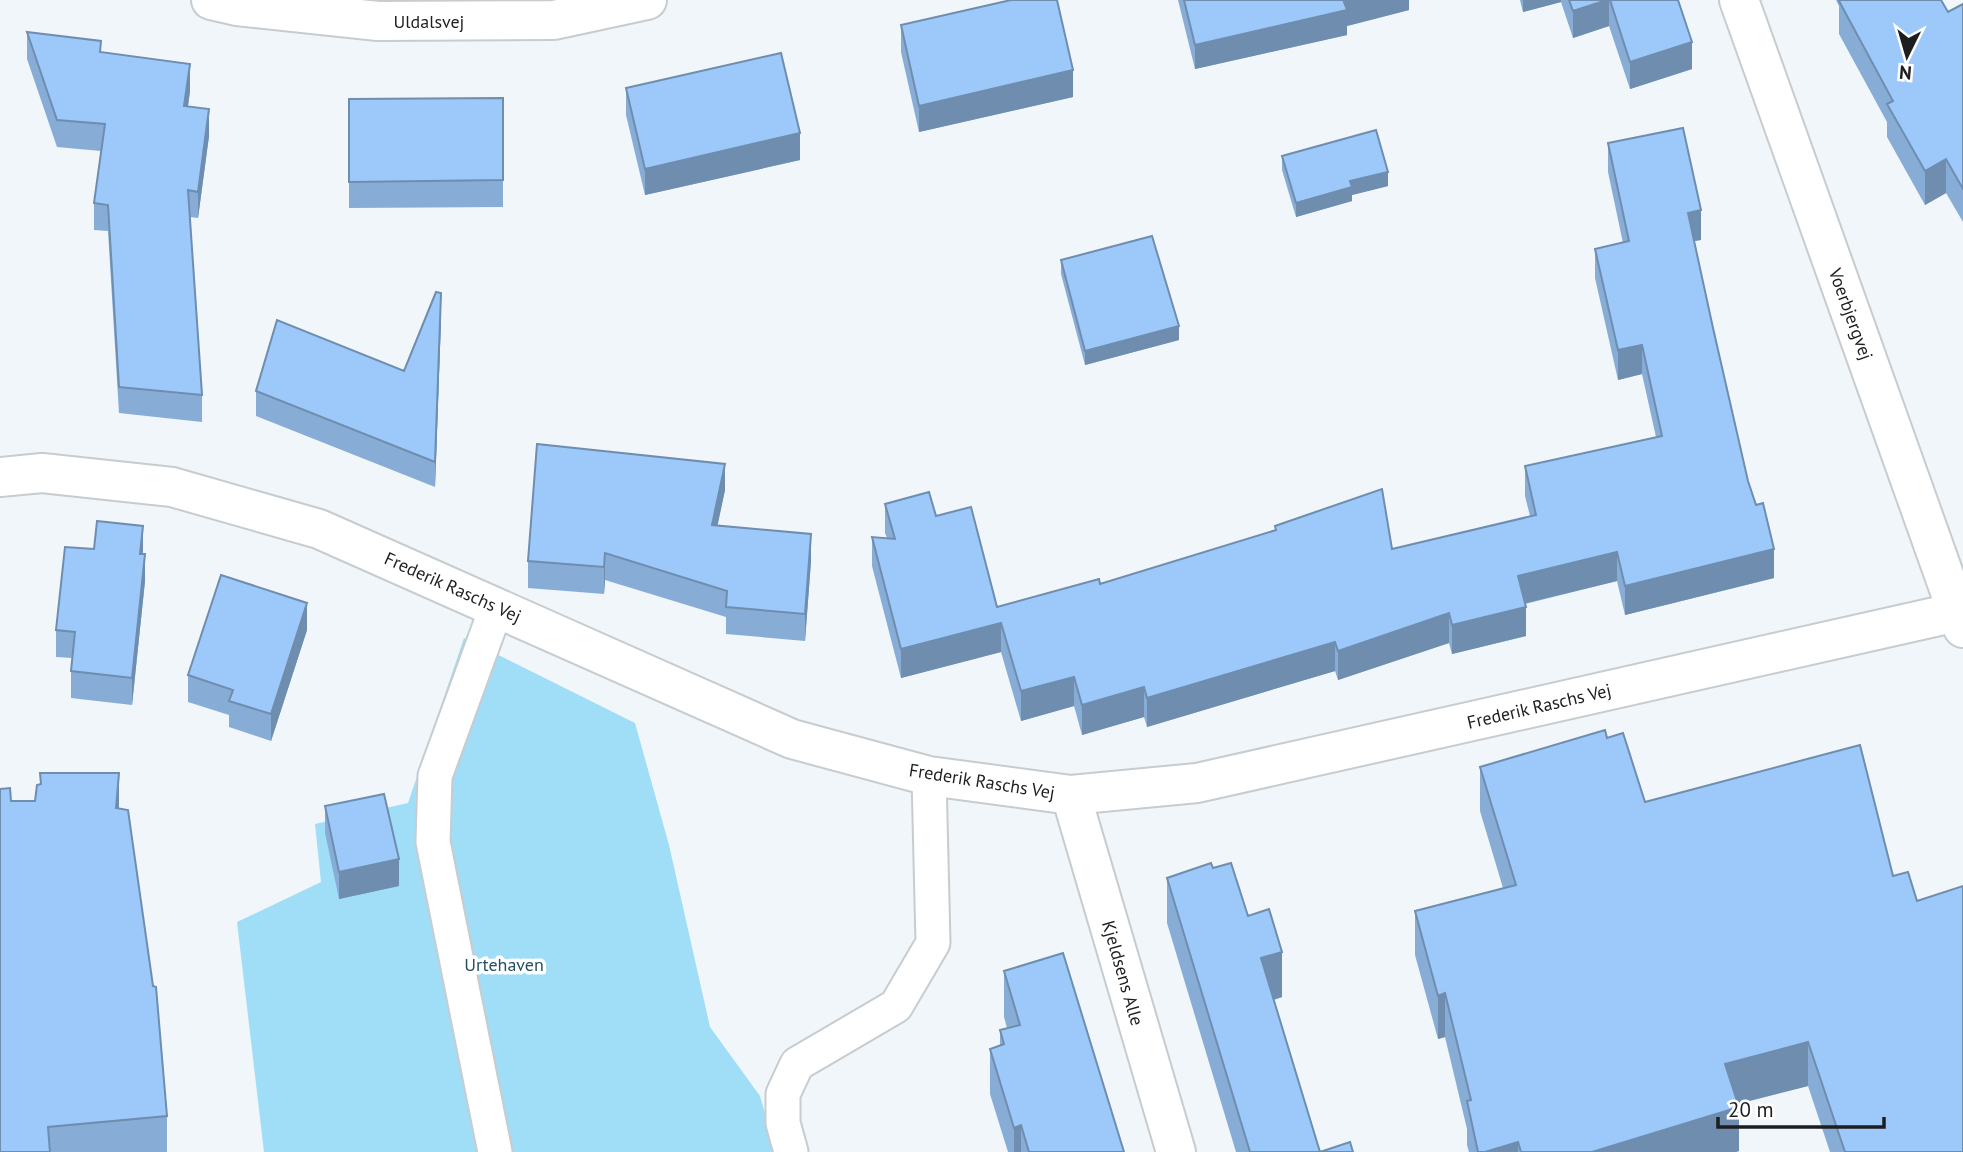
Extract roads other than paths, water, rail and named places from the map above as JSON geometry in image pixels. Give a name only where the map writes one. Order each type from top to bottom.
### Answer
[{"type":"street","name":"Uldalsvej","points":[[211,0],[237,6],[378,21],[554,20],[647,0]]},
{"type":"street","name":"Voerbjergvej","points":[[1738,0],[1960,620]]},
{"type":"street","name":"Frederik Raschs Vej","points":[[0,477],[42,473],[172,487],[319,529],[792,739],[929,776],[1071,795],[1197,783],[1960,620]]},
{"type":"street","name":"Kjeldsens Alle","points":[[1071,795],[1176,1152]]},
{"type":"lane","points":[[495,1152],[433,842],[435,776],[497,606]]},
{"type":"lane","points":[[791,1152],[783,1123],[783,1094],[797,1064],[896,1006],[933,943],[929,776]]},
{"type":"park label","name":"Urtehaven","points":[[504,964]]}]
